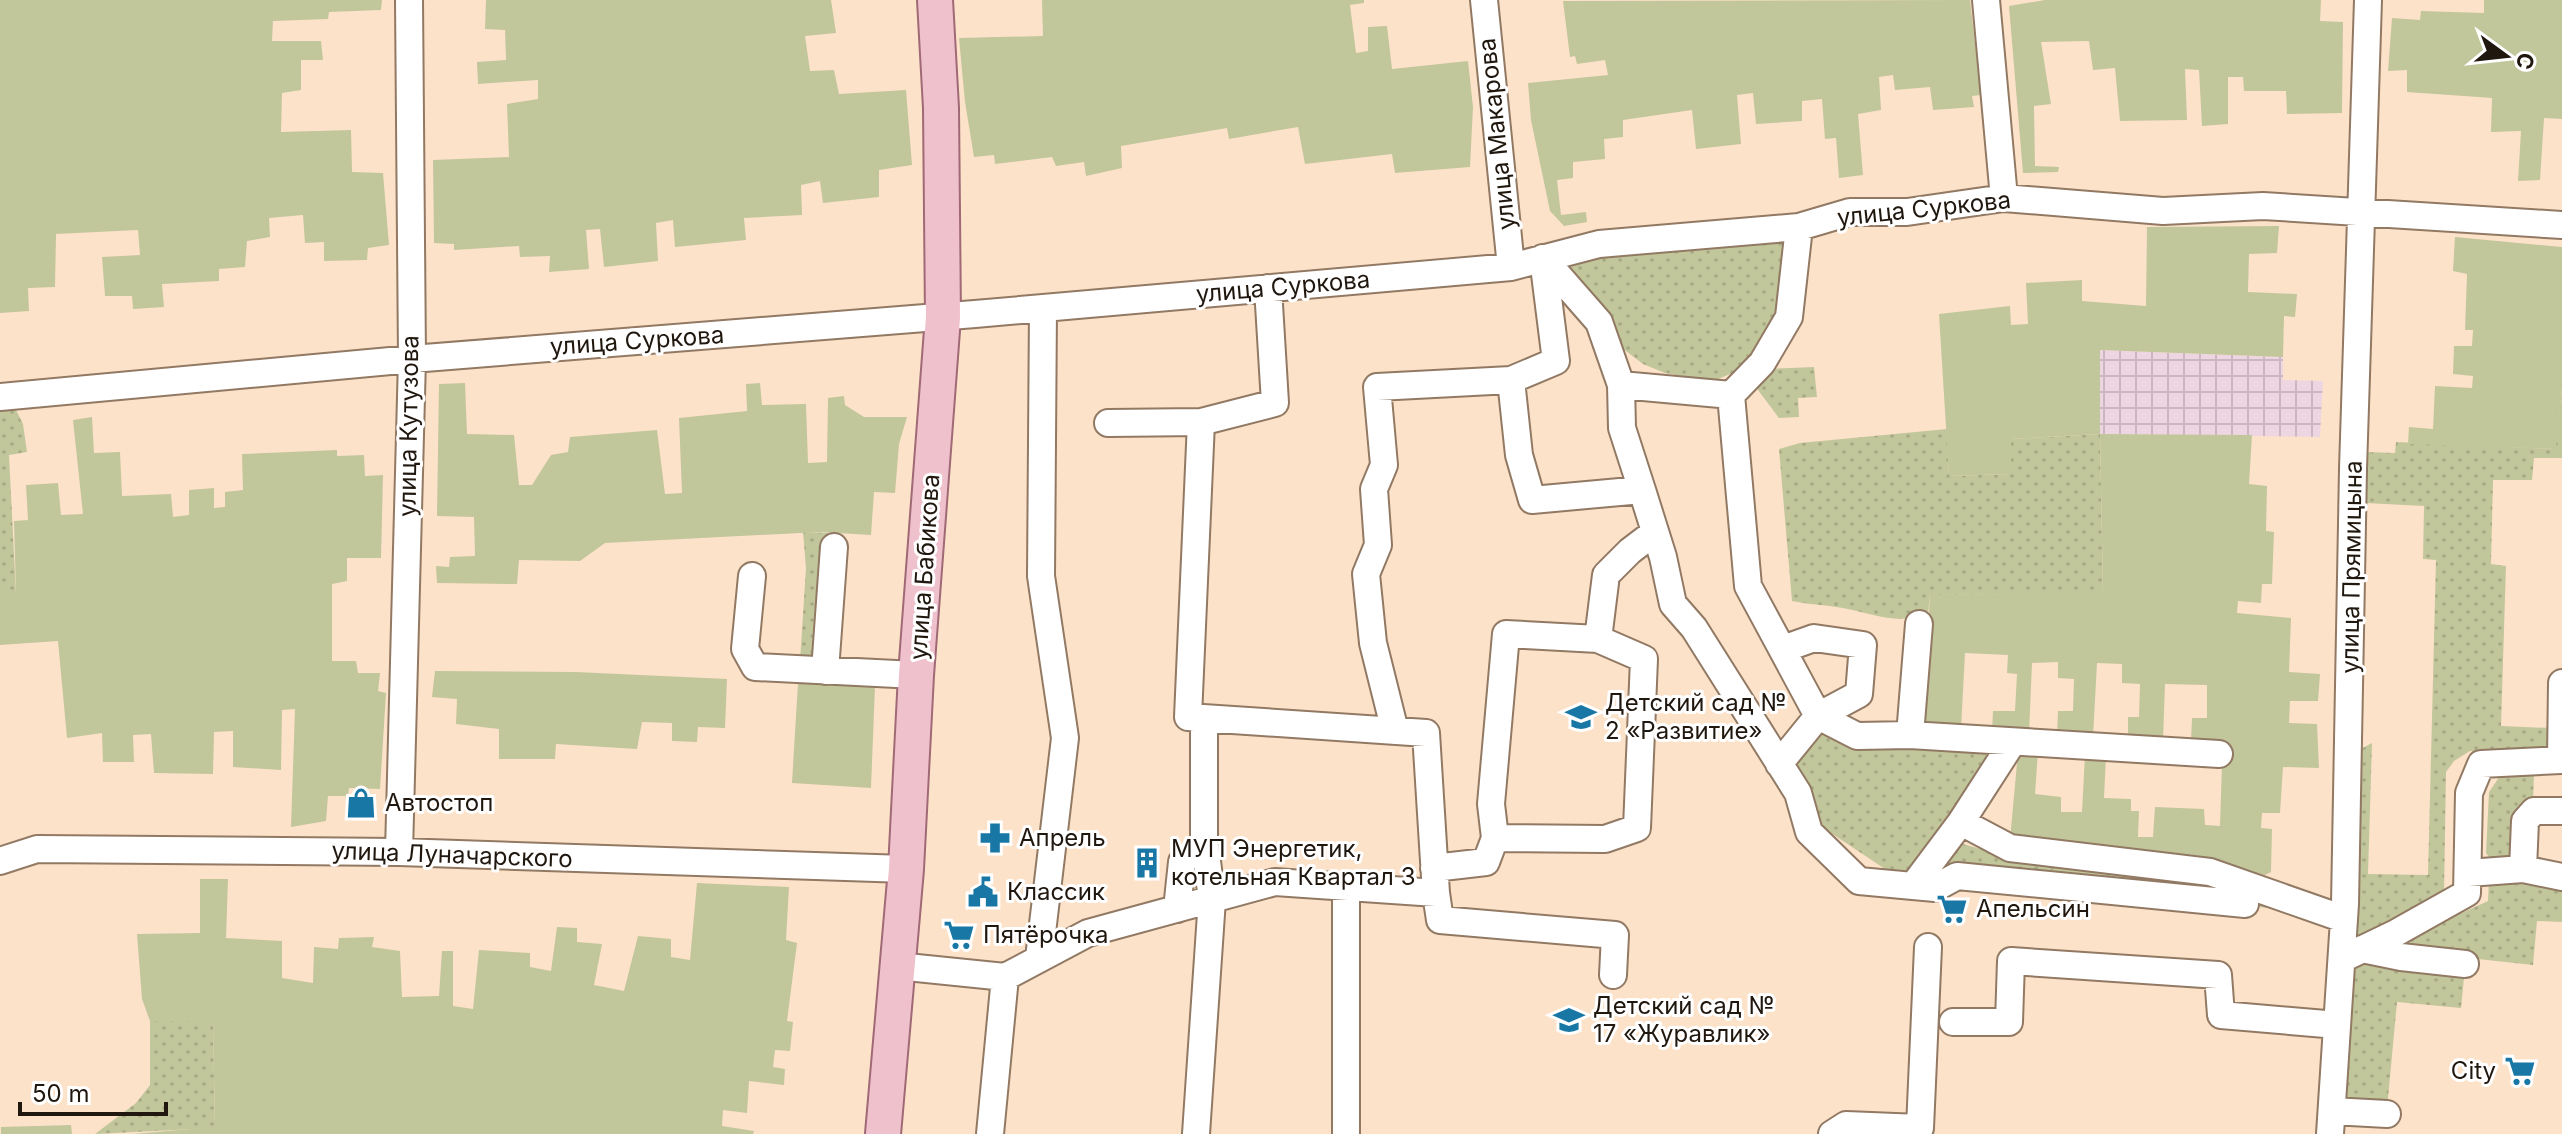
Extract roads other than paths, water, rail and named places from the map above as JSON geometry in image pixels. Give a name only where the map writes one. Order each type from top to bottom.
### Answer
[{"type":"main road","name":"улица Бабикова","points":[[883,1134],[906,869],[916,675],[943,317],[941,108],[935,0]]},
{"type":"street","name":"улица Кутузова","points":[[399,852],[412,359],[409,0]]},
{"type":"street","name":"улица Макарова","points":[[1484,0],[1511,267]]},
{"type":"street","points":[[1986,0],[2004,198]]},
{"type":"street","name":"улица Прямицына","points":[[2331,1123],[2337,1025],[2352,954],[2344,919],[2368,0]]},
{"type":"street","name":"улица Суркова","points":[[0,397],[412,359],[943,317],[1511,267],[1599,244],[1799,227],[1850,212],[1907,212],[2004,198],[2163,211],[2263,206],[2562,225]]},
{"type":"street","points":[[1799,227],[1789,317],[1762,363],[1731,395],[1748,586],[1818,716],[1857,736],[1910,735],[2219,754]]},
{"type":"street","points":[[1395,731],[1373,643],[1366,574],[1378,545],[1374,489],[1384,465],[1377,387],[1511,380],[1556,361],[1543,258]]},
{"type":"street","points":[[1543,258],[1599,322],[1621,385],[1622,428],[1655,532],[1673,604],[1694,628],[1798,793],[1809,832],[1859,881],[1935,888],[1957,876],[2245,904]]},
{"type":"street","points":[[1108,423],[1201,422],[1275,403],[1268,288]]},
{"type":"street","points":[[1039,958],[1065,738],[1041,576],[1043,308]]},
{"type":"street","points":[[1511,380],[1519,455],[1532,500],[1642,490]]},
{"type":"street","points":[[1621,385],[1731,395]]},
{"type":"street","points":[[1201,422],[1188,717],[1426,733],[1440,920],[1615,935],[1613,975]]},
{"type":"street","points":[[1598,639],[1606,575],[1655,532]]},
{"type":"street","points":[[825,671],[834,547]]},
{"type":"street","points":[[752,576],[745,649],[755,667],[916,675]]},
{"type":"street","points":[[1910,735],[1919,624]]},
{"type":"street","points":[[897,966],[1005,977],[1088,933],[1275,882],[1346,887],[1435,880],[1486,862],[1495,838],[1491,804],[1506,634],[1598,639],[1644,659],[1637,828],[1605,839],[1495,838]]},
{"type":"street","points":[[1779,764],[1818,716],[1859,694],[1863,645],[1814,638],[1783,649]]},
{"type":"street","points":[[2352,954],[2467,893],[2469,793],[2481,764],[2561,760],[2562,683]]},
{"type":"street","points":[[1177,909],[1186,862],[1204,839],[1204,718]]},
{"type":"street","points":[[1913,886],[1961,822],[2012,743]]},
{"type":"street","points":[[2523,869],[2525,821],[2534,811],[2562,811]]},
{"type":"street","points":[[1961,822],[2010,848],[2210,872],[2344,919]]},
{"type":"street","name":"улица Луначарского","points":[[0,861],[37,849],[399,852],[906,869]]},
{"type":"street","points":[[1186,862],[1212,899],[1196,1134]]},
{"type":"street","points":[[2468,873],[2523,869],[2562,877]]},
{"type":"street","points":[[1346,887],[1346,1134]]},
{"type":"street","points":[[1832,1134],[1846,1125],[1920,1128],[1928,947]]},
{"type":"street","points":[[2352,954],[2465,964]]},
{"type":"street","points":[[1953,1022],[2009,1022],[2011,961],[2218,975],[2221,1015],[2337,1025]]},
{"type":"street","points":[[990,1134],[1005,977]]},
{"type":"street","points":[[2331,1123],[2387,1114]]},
{"type":"place","name":"Детский сад № 2 «Развитие»","points":[[1581,717]]},
{"type":"place","name":"Автостоп","points":[[361,803]]},
{"type":"place","name":"Апрель","points":[[995,838]]},
{"type":"place","name":"МУП Энергетик, котельная Квартал З","points":[[1147,863]]},
{"type":"place","name":"Классик","points":[[983,892]]},
{"type":"place","name":"Апельсин","points":[[1952,909]]},
{"type":"place","name":"Пятёрочка","points":[[959,935]]},
{"type":"place","name":"Детский сад № 17 «Журавлик»","points":[[1569,1020]]},
{"type":"place","name":"City","points":[[2520,1071]]}]
